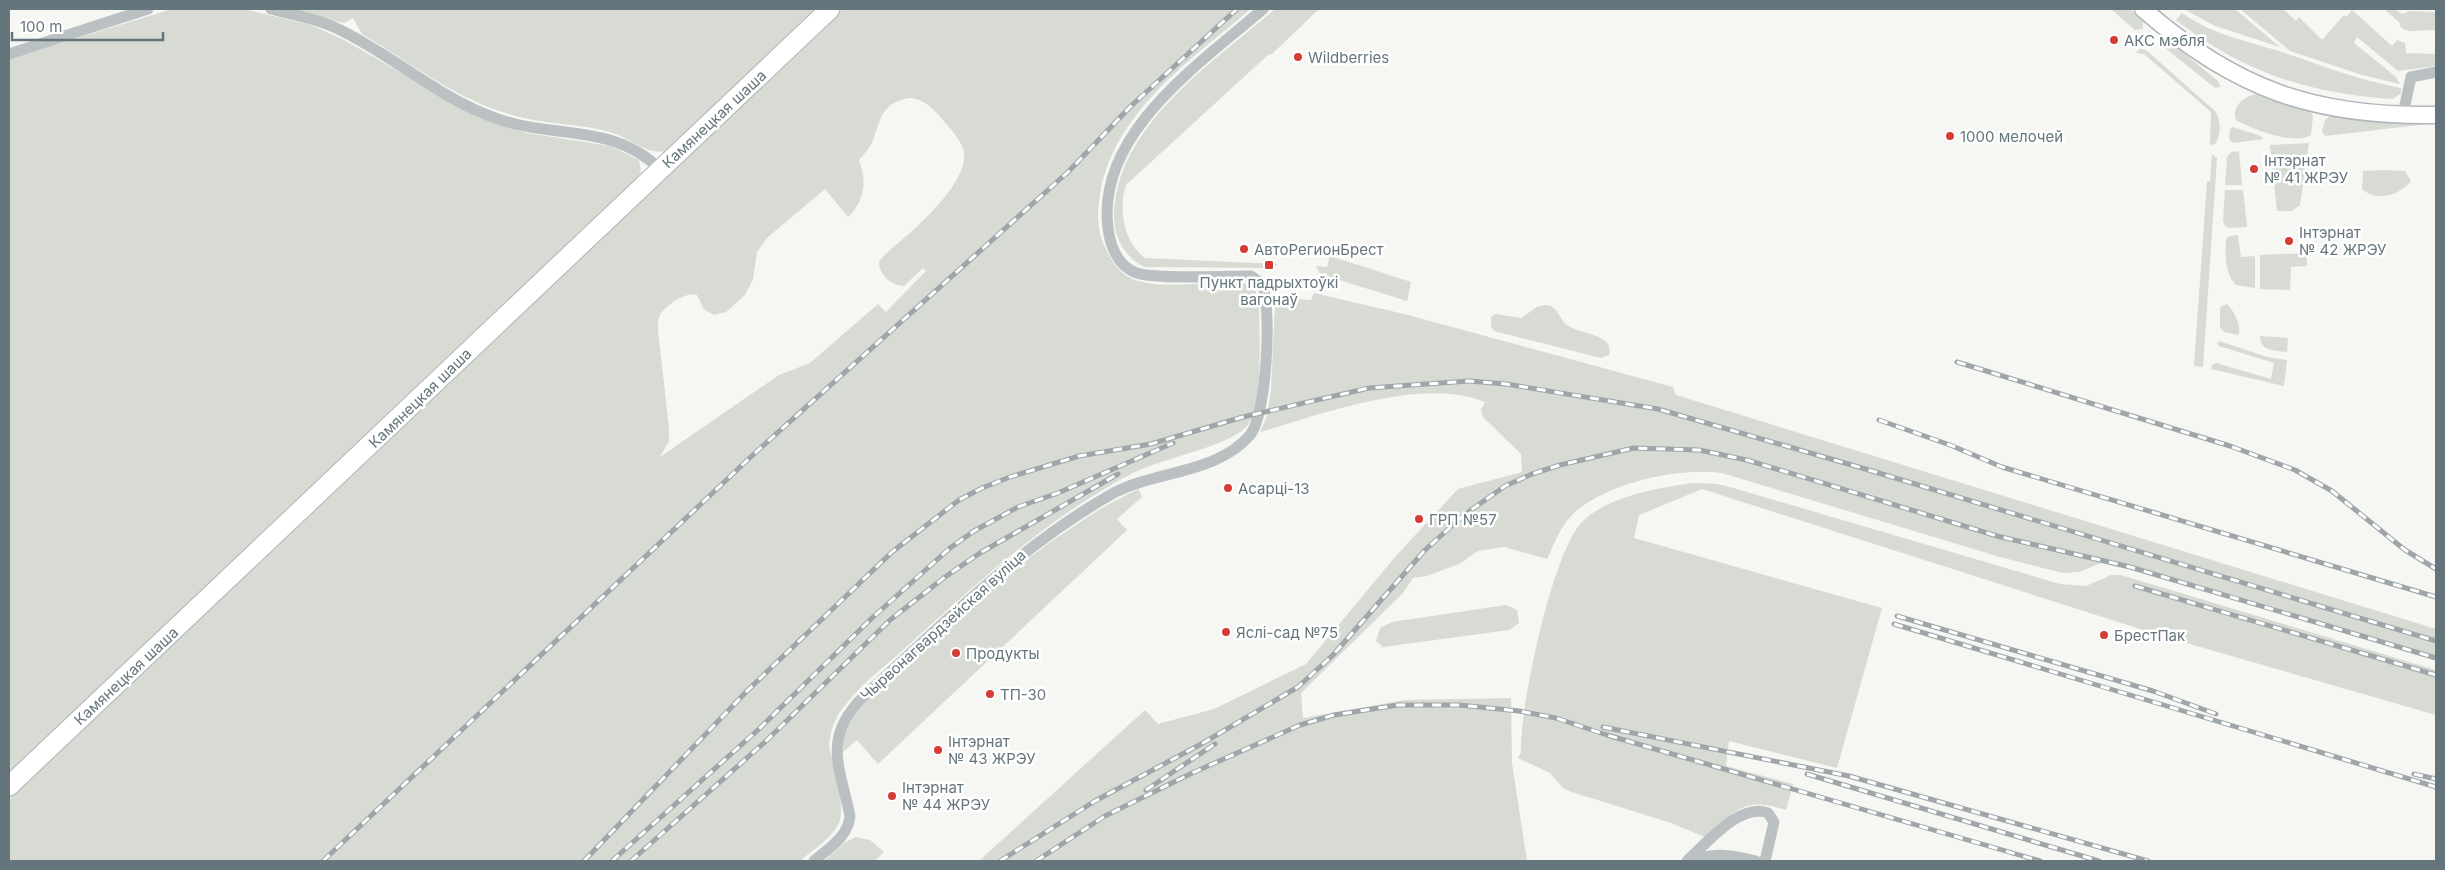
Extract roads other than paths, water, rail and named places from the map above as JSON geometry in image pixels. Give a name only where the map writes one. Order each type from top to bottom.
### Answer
[{"type":"main road","name":"Камянецкая шаша","points":[[9,786],[830,9]]},
{"type":"main road","points":[[2143,9],[2180,40],[2213,63],[2251,83],[2283,95],[2320,105],[2404,110],[2436,107]]},
{"type":"main road","points":[[2154,9],[2215,55],[2272,82],[2321,96],[2436,115]]},
{"type":"street","points":[[9,54],[148,9]]},
{"type":"street","points":[[271,9],[321,22],[341,30],[479,111],[517,124],[618,141],[640,151],[661,170]]},
{"type":"street","name":"Чырвонагвардзейская вуліца","points":[[814,861],[840,838],[849,824],[850,816],[837,754],[837,740],[842,722],[862,698],[1001,570],[1028,549],[1123,488],[1205,463],[1229,453],[1250,436],[1256,426],[1265,385],[1266,299],[1262,284],[1250,276],[1156,276],[1134,272],[1119,259],[1114,249],[1110,238],[1108,212],[1114,178],[1120,159],[1141,122],[1177,84],[1263,9]]},
{"type":"street","points":[[2404,110],[2411,78],[2436,72]]},
{"type":"street","points":[[1688,861],[1732,820],[1755,810],[1768,813],[1774,822],[1765,861]]},
{"type":"street","points":[[1688,861],[1716,854],[1756,861]]},
{"type":"railway","points":[[323,861],[756,452],[1068,172],[1131,106],[1237,9]]},
{"type":"railway","points":[[1957,362],[2230,446],[2295,470],[2332,491],[2405,550],[2436,569]]},
{"type":"railway","points":[[584,861],[748,690],[892,552],[959,500],[1010,477],[1079,456],[1151,444],[1243,417],[1369,388],[1469,381],[1506,384],[1658,409],[1862,468],[2436,641]]},
{"type":"railway","points":[[1879,420],[1950,445],[2002,467],[2436,597]]},
{"type":"railway","points":[[612,861],[760,728],[872,618],[950,548],[974,531],[1018,507],[1058,493],[1173,443]]},
{"type":"railway","points":[[1000,861],[1095,801],[1203,743],[1298,687],[1333,655],[1425,550],[1464,515],[1505,486],[1532,474],[1560,465],[1634,448],[1699,450],[1747,460],[1997,536],[2130,567],[2436,658]]},
{"type":"railway","points":[[631,861],[766,741],[890,620],[945,577],[980,553],[1118,474]]},
{"type":"railway","points":[[2135,586],[2436,675]]},
{"type":"railway","points":[[1897,616],[2153,691],[2216,714]]},
{"type":"railway","points":[[1894,624],[2436,787]]},
{"type":"railway","points":[[1036,861],[1105,816],[1190,774],[1300,725],[1334,715],[1398,705],[1459,705],[1519,711],[1556,718],[1607,735],[2040,861]]},
{"type":"railway","points":[[1603,727],[1849,776],[2148,861]]},
{"type":"railway","points":[[1146,790],[1215,744]]},
{"type":"railway","points":[[1807,774],[2099,861]]},
{"type":"railway","points":[[2414,774],[2436,779]]},
{"type":"place","name":"АКС мэбля","points":[[2114,40]]},
{"type":"place","name":"Wildberries","points":[[1298,57]]},
{"type":"place","name":"1000 мелочей","points":[[1950,136]]},
{"type":"place","name":"Інтэрнат № 41 ЖРЭУ","points":[[2254,169]]},
{"type":"place","name":"Інтэрнат № 42 ЖРЭУ","points":[[2289,241]]},
{"type":"place","name":"АвтоРегионБрест","points":[[1244,249]]},
{"type":"place","name":"Пункт падрыхтоўкі вагонаў","points":[[1269,265]]},
{"type":"place","name":"Асарці-13","points":[[1228,488]]},
{"type":"place","name":"ГРП №57","points":[[1419,519]]},
{"type":"place","name":"Яслі-сад №75","points":[[1226,632]]},
{"type":"place","name":"БрестПак","points":[[2104,635]]},
{"type":"place","name":"Продукты","points":[[956,653]]},
{"type":"place","name":"ТП-30","points":[[990,694]]},
{"type":"place","name":"Інтэрнат № 43 ЖРЭУ","points":[[938,750]]},
{"type":"place","name":"Інтэрнат № 44 ЖРЭУ","points":[[892,796]]}]
